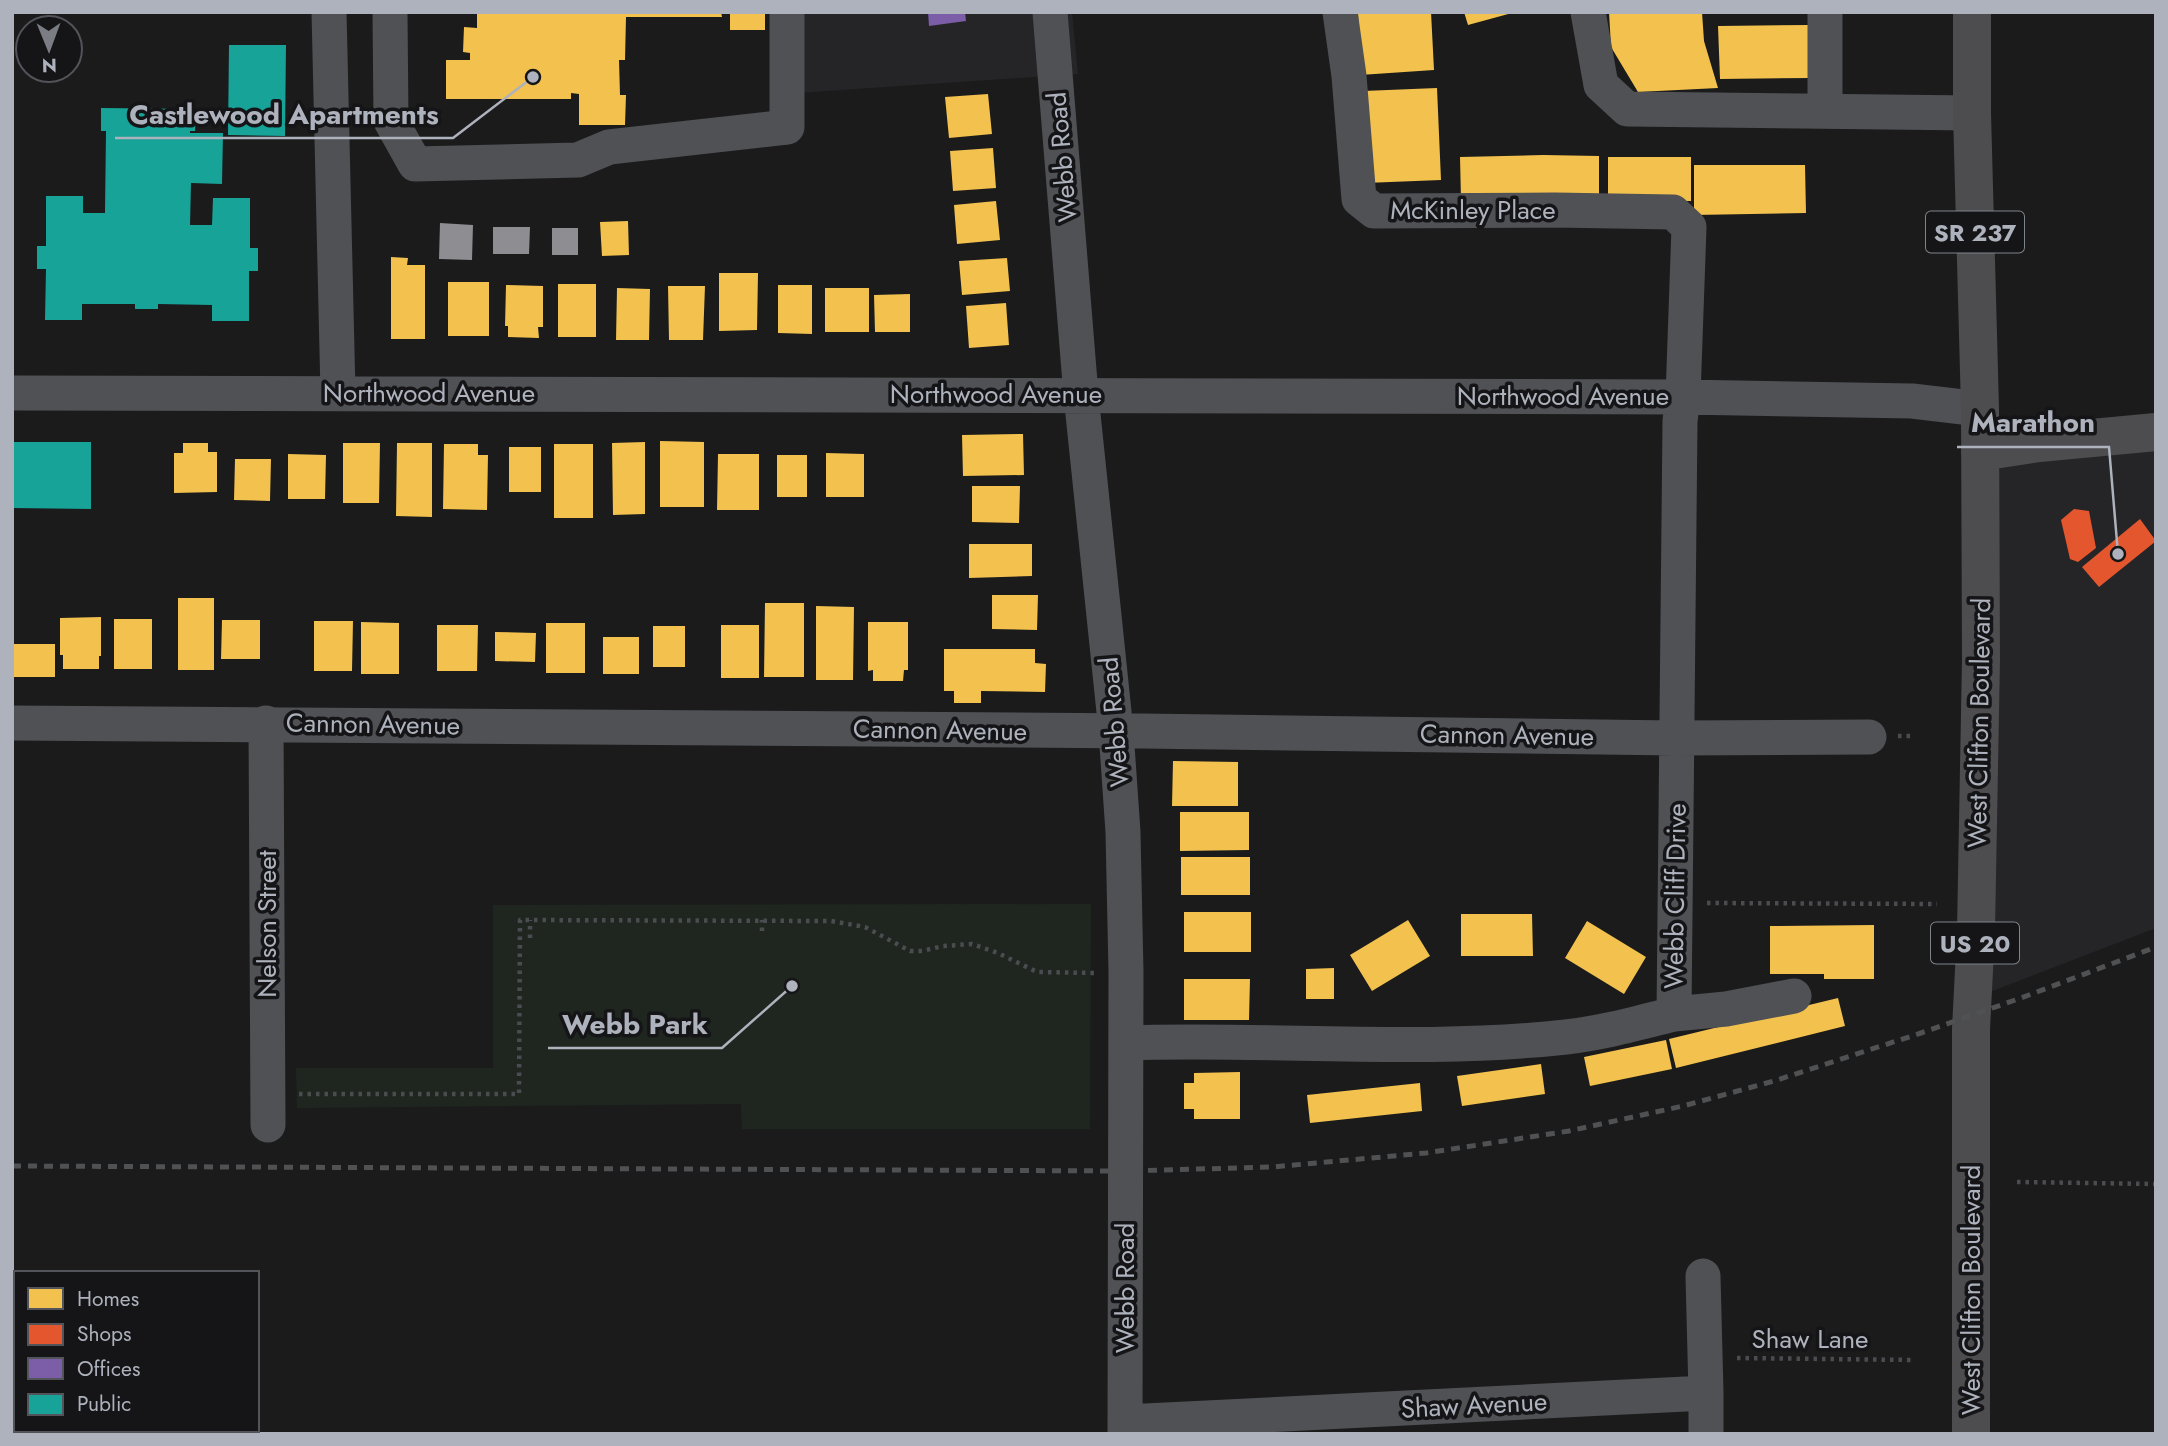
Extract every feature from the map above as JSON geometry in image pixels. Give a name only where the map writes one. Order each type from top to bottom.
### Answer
[{"type":"main road","name":"West Clifton Boulevard","points":[[1971,1434],[1971,1042],[1980,747],[1980,410],[1972,12]]},
{"type":"main road","points":[[1980,452],[2039,443],[2156,432]]},
{"type":"street","points":[[330,12],[338,393]]},
{"type":"street","points":[[390,12],[391,121],[415,164],[578,160],[609,147],[788,127],[787,12]]},
{"type":"street","name":"Webb Road","points":[[1051,12],[1081,395],[1116,731],[1123,832],[1126,972],[1125,1428]]},
{"type":"street","name":"McKinley Place","points":[[1340,12],[1349,76],[1359,199],[1374,211],[1673,212],[1689,228]]},
{"type":"street","points":[[1588,12],[1601,85],[1628,109],[1972,113]]},
{"type":"street","points":[[1825,12],[1825,110]]},
{"type":"street","name":"Webb Cliff Drive","points":[[1126,1043],[1504,1042],[1567,1037],[1674,1014],[1680,421],[1689,228]]},
{"type":"street","name":"Northwood Avenue","points":[[12,393],[1683,397],[1912,401],[1980,410]]},
{"type":"street","name":"Cannon Avenue","points":[[12,723],[266,723],[1676,738],[1869,737]]},
{"type":"street","name":"Nelson Street","points":[[266,723],[268,1125]]},
{"type":"street","points":[[1674,1014],[1726,1009],[1794,996]]},
{"type":"street","points":[[1703,1276],[1706,1434]]},
{"type":"street","name":"Shaw Avenue","points":[[1125,1428],[1706,1393]]},
{"type":"path","points":[[1675,903],[1937,904]]},
{"type":"path","points":[[290,1094],[519,1094],[520,920],[762,919],[851,923],[865,927],[910,951],[972,944],[998,953],[1028,969],[1047,973],[1126,972]]},
{"type":"path","points":[[762,919],[762,931]]},
{"type":"path","points":[[530,920],[530,938]]},
{"type":"path","points":[[2017,1182],[2156,1184]]},
{"type":"path","name":"Shaw Lane","points":[[1705,1358],[1914,1360]]},
{"type":"shaded area","points":[[795,12],[1072,12],[1078,74],[797,93]]},
{"type":"shaded area","points":[[2156,447],[2156,928],[1990,992],[1992,466]]},
{"type":"shaded area","points":[[1091,904],[1090,1129],[742,1129],[741,1104],[297,1108],[296,1068],[493,1068],[493,905]]},
{"type":"building: Homes","points":[[477,12],[721,12],[722,17],[626,17],[625,60],[619,60],[620,95],[626,95],[625,125],[579,125],[579,94],[571,93],[571,99],[446,99],[446,60],[470,60],[470,53],[463,52],[464,27],[477,28]]},
{"type":"building: Homes","points":[[730,12],[765,12],[765,30],[730,30]]},
{"type":"building: Homes","points":[[1358,12],[1431,12],[1434,70],[1360,75]]},
{"type":"building: Homes","points":[[1464,12],[1512,12],[1512,13],[1468,25]]},
{"type":"building: Homes","points":[[1609,12],[1702,12],[1704,41],[1718,88],[1638,92],[1611,47]]},
{"type":"building: Homes","points":[[1809,25],[1810,78],[1720,79],[1718,26]]},
{"type":"building: Homes","points":[[1437,88],[1441,180],[1365,183],[1363,91]]},
{"type":"building: Homes","points":[[988,94],[992,134],[949,138],[945,97]]},
{"type":"building: Homes","points":[[993,148],[996,188],[953,191],[950,151]]},
{"type":"building: Homes","points":[[1599,156],[1599,199],[1461,200],[1460,157]]},
{"type":"building: Homes","points":[[1608,157],[1691,157],[1691,201],[1608,201]]},
{"type":"building: Homes","points":[[1694,165],[1805,165],[1806,213],[1694,215]]},
{"type":"building: Homes","points":[[996,201],[1000,240],[957,244],[954,205]]},
{"type":"building: Homes","points":[[628,221],[629,255],[602,256],[600,222]]},
{"type":"building: Homes","points":[[391,257],[408,258],[407,265],[425,265],[425,339],[391,339]]},
{"type":"building: Homes","points":[[1007,258],[1010,291],[962,295],[959,261]]},
{"type":"building: Homes","points":[[719,273],[758,273],[757,330],[719,331]]},
{"type":"building: Homes","points":[[448,282],[489,282],[489,336],[448,336]]},
{"type":"building: Homes","points":[[558,284],[596,284],[596,337],[558,337]]},
{"type":"building: Homes","points":[[506,285],[543,286],[543,327],[538,327],[539,338],[508,337],[508,326],[505,326]]},
{"type":"building: Homes","points":[[778,285],[812,285],[812,334],[778,333]]},
{"type":"building: Homes","points":[[668,286],[705,286],[703,340],[669,340]]},
{"type":"building: Homes","points":[[617,288],[650,289],[649,340],[616,340]]},
{"type":"building: Homes","points":[[825,288],[869,288],[869,332],[825,332]]},
{"type":"building: Homes","points":[[910,294],[910,332],[875,332],[874,295]]},
{"type":"building: Homes","points":[[1006,303],[1009,345],[969,348],[966,306]]},
{"type":"building: Homes","points":[[1023,434],[1024,475],[963,476],[962,435]]},
{"type":"building: Homes","points":[[660,441],[704,442],[704,507],[660,507]]},
{"type":"building: Homes","points":[[645,442],[645,514],[613,515],[612,443]]},
{"type":"building: Homes","points":[[183,443],[208,443],[208,452],[217,452],[217,492],[174,493],[174,453],[183,453]]},
{"type":"building: Homes","points":[[343,443],[380,443],[379,503],[343,503]]},
{"type":"building: Homes","points":[[397,443],[432,443],[432,517],[396,516]]},
{"type":"building: Homes","points":[[444,444],[478,444],[478,455],[488,455],[487,510],[443,509]]},
{"type":"building: Homes","points":[[554,444],[593,444],[593,518],[554,518]]},
{"type":"building: Homes","points":[[509,447],[541,447],[541,492],[509,492]]},
{"type":"building: Homes","points":[[826,453],[864,454],[864,497],[826,497]]},
{"type":"building: Homes","points":[[288,454],[326,455],[325,499],[288,499]]},
{"type":"building: Homes","points":[[718,454],[759,454],[759,510],[717,510]]},
{"type":"building: Homes","points":[[777,455],[807,455],[807,497],[777,497]]},
{"type":"building: Homes","points":[[235,459],[271,459],[270,501],[234,500]]},
{"type":"building: Homes","points":[[972,486],[1020,486],[1019,523],[972,522]]},
{"type":"building: Homes","points":[[969,544],[1032,544],[1032,576],[969,578]]},
{"type":"building: Homes","points":[[992,595],[1038,595],[1037,630],[992,629]]},
{"type":"building: Homes","points":[[178,598],[214,598],[214,670],[178,670]]},
{"type":"building: Homes","points":[[765,603],[804,603],[804,677],[764,677]]},
{"type":"building: Homes","points":[[816,606],[854,607],[853,680],[816,680]]},
{"type":"building: Homes","points":[[101,617],[99,669],[63,669],[63,655],[60,655],[60,618]]},
{"type":"building: Homes","points":[[114,619],[152,619],[152,669],[114,669]]},
{"type":"building: Homes","points":[[222,620],[260,620],[260,659],[221,659]]},
{"type":"building: Homes","points":[[314,621],[353,621],[352,671],[314,671]]},
{"type":"building: Homes","points":[[361,622],[399,623],[399,674],[361,674]]},
{"type":"building: Homes","points":[[868,622],[908,622],[908,670],[904,670],[903,681],[873,681],[873,670],[868,671]]},
{"type":"building: Homes","points":[[546,623],[585,623],[585,673],[546,673]]},
{"type":"building: Homes","points":[[437,625],[478,625],[477,671],[437,671]]},
{"type":"building: Homes","points":[[721,625],[759,625],[759,678],[721,678]]},
{"type":"building: Homes","points":[[653,626],[685,626],[685,667],[653,667]]},
{"type":"building: Homes","points":[[495,632],[536,633],[535,662],[495,661]]},
{"type":"building: Homes","points":[[603,637],[639,637],[639,674],[603,674]]},
{"type":"building: Homes","points":[[12,644],[55,644],[55,677],[12,677]]},
{"type":"building: Homes","points":[[944,649],[1035,649],[1035,663],[1046,664],[1045,692],[981,691],[981,703],[954,703],[954,691],[944,691]]},
{"type":"building: Homes","points":[[1173,761],[1238,762],[1238,806],[1172,806]]},
{"type":"building: Homes","points":[[1180,812],[1249,812],[1249,850],[1180,851]]},
{"type":"building: Homes","points":[[1181,857],[1250,857],[1250,895],[1181,895]]},
{"type":"building: Homes","points":[[1184,912],[1251,912],[1251,952],[1184,952]]},
{"type":"building: Homes","points":[[1461,914],[1532,914],[1533,956],[1461,956]]},
{"type":"building: Homes","points":[[1408,920],[1430,956],[1372,991],[1350,955]]},
{"type":"building: Homes","points":[[1587,921],[1646,957],[1624,994],[1565,958]]},
{"type":"building: Homes","points":[[1874,925],[1874,979],[1824,979],[1824,974],[1770,974],[1770,926]]},
{"type":"building: Homes","points":[[1334,968],[1334,999],[1306,999],[1306,969]]},
{"type":"building: Homes","points":[[1184,979],[1250,979],[1249,1020],[1184,1020]]},
{"type":"building: Homes","points":[[1838,998],[1845,1026],[1676,1068],[1669,1039]]},
{"type":"building: Homes","points":[[1666,1040],[1672,1069],[1590,1086],[1584,1057]]},
{"type":"building: Homes","points":[[1541,1064],[1545,1094],[1462,1106],[1457,1076]]},
{"type":"building: Homes","points":[[1240,1072],[1240,1119],[1194,1119],[1194,1109],[1184,1109],[1184,1083],[1194,1083],[1194,1073]]},
{"type":"building: Homes","points":[[1420,1083],[1422,1111],[1310,1123],[1307,1095]]},
{"type":"building: Shops","points":[[2074,509],[2089,511],[2096,548],[2078,562],[2070,559],[2061,520]]},
{"type":"building: Shops","points":[[2140,519],[2156,541],[2099,587],[2082,567]]},
{"type":"building: Offices","points":[[928,12],[965,12],[966,21],[929,26]]},
{"type":"building: Public","points":[[229,45],[286,45],[285,136],[228,135]]},
{"type":"building: Public","points":[[101,108],[196,109],[195,131],[190,133],[223,133],[222,184],[191,183],[190,225],[212,225],[213,198],[250,198],[250,248],[258,248],[258,271],[249,271],[249,321],[212,321],[212,305],[158,304],[158,309],[135,309],[135,304],[82,304],[82,320],[45,320],[46,269],[37,269],[37,246],[46,246],[46,196],[83,196],[83,213],[105,213],[106,131],[101,131]]},
{"type":"building: Public","points":[[12,442],[91,442],[91,509],[12,508]]},
{"type":"building: Industry","points":[[440,223],[473,225],[472,260],[439,259]]},
{"type":"building: Industry","points":[[493,227],[530,227],[529,254],[493,254]]},
{"type":"building: Industry","points":[[552,228],[578,228],[578,255],[552,255]]},
{"type":"railway","points":[[12,1166],[1125,1171],[1272,1167],[1426,1153],[1569,1131],[1683,1106],[1774,1081],[2021,998],[2156,947]]},
{"type":"place","name":"Castlewood Apartments","points":[[533,77]]},
{"type":"place","name":"Marathon","points":[[2118,554]]},
{"type":"place","name":"Webb Park","points":[[792,986]]}]
